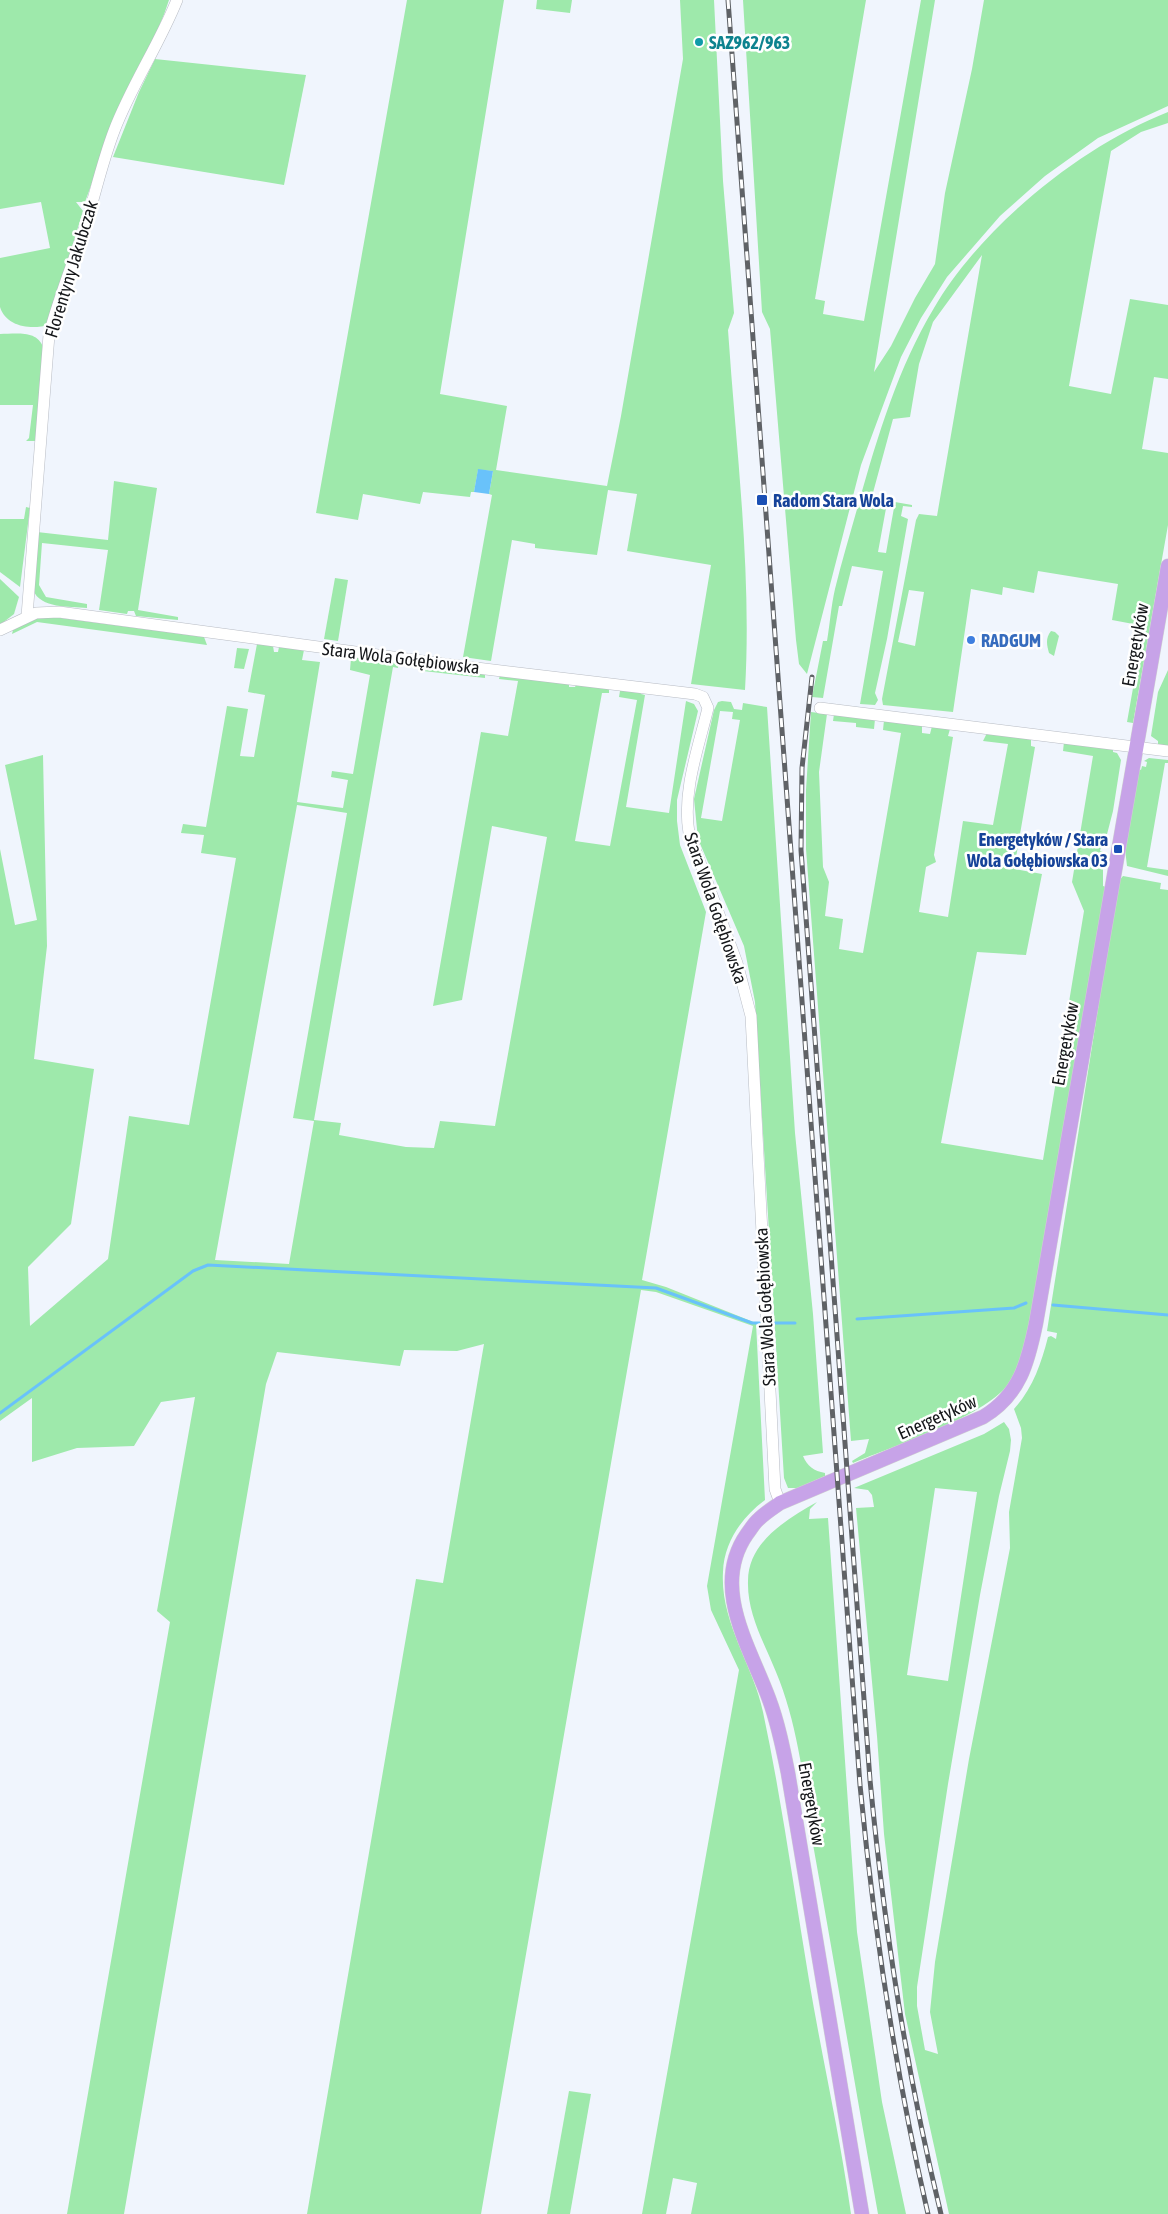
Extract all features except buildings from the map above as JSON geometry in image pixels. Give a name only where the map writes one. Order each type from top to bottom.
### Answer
[{"type":"main road","name":"Energetyków","points":[[862,2214],[782,1744],[770,1700],[739,1622],[731,1585],[732,1567],[738,1548],[758,1520],[780,1503],[983,1417],[1009,1397],[1020,1378],[1029,1357],[1036,1322],[1168,566]]},
{"type":"street","name":"Florentyny Jakubczak","points":[[27,616],[49,335],[61,290],[83,233],[114,130],[132,91],[166,28],[176,0]]},
{"type":"street","name":"Stara Wola Gołębiowska","points":[[27,616],[43,612],[59,612],[452,665],[695,694],[703,697],[708,708],[689,790],[686,812],[689,834],[737,963],[751,1016],[775,1489],[780,1503]]},
{"type":"street","points":[[0,630],[27,616]]},
{"type":"street","points":[[820,708],[1168,751]]},
{"type":"green space","points":[[0,0],[169,0],[159,26],[117,113],[85,202],[76,202],[83,211],[48,325],[35,327],[14,323],[3,314],[0,307],[0,258],[50,248],[41,202],[0,209]]},
{"type":"green space","points":[[407,0],[504,0],[440,394],[507,406],[496,470],[607,486],[621,416],[683,59],[680,0],[714,0],[723,181],[734,313],[728,330],[745,556],[747,646],[745,690],[691,684],[711,565],[627,551],[637,494],[608,490],[597,555],[535,548],[535,544],[512,540],[491,661],[463,657],[492,495],[489,494],[493,471],[478,470],[474,492],[471,492],[470,497],[423,492],[420,504],[363,494],[358,520],[316,513]]},
{"type":"green space","points":[[537,0],[572,0],[570,13],[536,9]]},
{"type":"green space","points":[[743,0],[866,0],[815,299],[825,301],[823,314],[864,321],[921,0],[935,0],[874,372],[891,346],[915,298],[935,264],[945,193],[972,69],[984,0],[1168,0],[1168,106],[1098,138],[1045,176],[1000,216],[947,277],[921,318],[901,357],[861,465],[807,674],[799,664],[796,640],[770,329],[762,312]]},
{"type":"green space","points":[[155,59],[306,75],[284,185],[113,157],[139,92]]},
{"type":"green space","points":[[1168,112],[1168,123],[1141,132],[1111,151],[1069,386],[1111,394],[1130,299],[1168,305],[1168,379],[1154,377],[1142,449],[1168,453],[1168,525],[1133,723],[1127,722],[1144,626],[1112,620],[1118,584],[1038,571],[1034,593],[1003,587],[1002,595],[971,589],[953,712],[883,705],[882,699],[916,520],[919,514],[937,516],[982,255],[933,322],[919,364],[910,417],[893,419],[871,500],[887,503],[878,552],[886,553],[895,502],[912,505],[912,507],[903,506],[901,516],[908,519],[887,639],[875,693],[878,700],[875,705],[860,704],[883,571],[852,566],[842,606],[839,606],[823,698],[812,697],[823,641],[827,641],[832,602],[838,578],[874,452],[899,378],[934,308],[954,278],[978,248],[1006,219],[1036,192],[1068,168],[1101,146],[1135,127]],"holes":[[[909,590],[924,592],[915,646],[898,642]]]},
{"type":"green space","points":[[0,334],[31,335],[43,347],[37,441],[26,441],[29,438],[33,405],[0,405]]},
{"type":"green space","points":[[114,481],[157,488],[138,610],[178,617],[178,620],[136,616],[134,611],[128,611],[127,614],[99,610],[108,550],[42,543],[39,585],[46,597],[87,604],[87,608],[49,604],[42,601],[33,590],[37,532],[108,540]]},
{"type":"green space","points":[[26,507],[30,508],[20,587],[0,572],[0,519],[24,519]]},
{"type":"green space","points":[[335,578],[348,580],[338,641],[324,639]]},
{"type":"green space","points":[[0,579],[19,597],[14,614],[0,625]]},
{"type":"green space","points":[[46,616],[204,637],[207,645],[37,622],[12,634],[13,630],[33,619]]},
{"type":"green space","points":[[1051,631],[1059,636],[1054,656],[1049,653],[1047,645],[1047,639]]},
{"type":"green space","points":[[257,644],[273,646],[274,652],[278,652],[279,647],[304,650],[302,660],[320,662],[297,802],[343,808],[348,780],[331,777],[332,771],[353,774],[370,675],[350,670],[351,658],[367,658],[367,663],[374,663],[374,659],[399,663],[398,668],[393,667],[314,1120],[341,1123],[339,1135],[406,1147],[434,1148],[440,1121],[495,1126],[547,837],[492,826],[462,1000],[433,1006],[481,732],[508,736],[518,681],[499,679],[500,675],[569,682],[569,687],[575,687],[576,685],[609,689],[609,693],[602,693],[575,841],[610,846],[637,700],[619,697],[620,691],[640,691],[641,694],[645,695],[626,807],[669,813],[686,701],[694,704],[698,711],[677,800],[677,821],[680,845],[706,912],[642,1280],[666,1287],[756,1323],[765,1500],[742,1522],[731,1541],[724,1561],[723,1590],[732,1626],[752,1677],[763,1712],[851,2214],[691,2214],[697,2183],[673,2178],[666,2214],[642,2214],[739,1670],[711,1610],[707,1586],[753,1326],[656,1292],[641,1290],[481,2214],[307,2214],[416,1579],[443,1583],[484,1344],[457,1351],[404,1350],[400,1366],[277,1352],[266,1384],[124,2214],[67,2214],[170,1622],[157,1611],[195,1397],[161,1402],[134,1446],[77,1448],[32,1462],[32,1398],[0,1421],[0,849],[15,925],[37,920],[5,765],[43,755],[47,946],[34,1059],[94,1069],[71,1224],[28,1267],[30,1326],[108,1259],[129,1116],[189,1125],[236,858],[201,853],[204,835],[181,833],[183,824],[206,827],[227,706],[248,709],[240,756],[254,757],[265,695],[248,692]],"holes":[[[297,805],[347,813],[293,1118],[314,1121],[289,1264],[215,1260]]]},
{"type":"green space","points":[[237,648],[249,649],[244,669],[234,668]]},
{"type":"green space","points":[[423,666],[485,674],[485,678],[423,671]]},
{"type":"green space","points":[[1168,670],[1168,746],[1158,745],[1158,741],[1151,736],[1158,692]]},
{"type":"green space","points":[[718,702],[731,702],[734,709],[742,710],[743,703],[767,707],[795,1133],[813,1314],[823,1453],[803,1456],[811,1467],[825,1473],[825,1476],[798,1488],[788,1488],[784,1478],[755,1002],[744,946],[698,839],[694,799],[714,710]],"holes":[[[720,711],[733,712],[732,719],[740,720],[722,821],[701,818]]]},
{"type":"green space","points":[[811,712],[827,714],[819,772],[823,867],[829,882],[825,916],[843,919],[839,949],[863,953],[901,733],[883,730],[884,720],[922,725],[922,733],[930,734],[932,726],[950,729],[948,736],[953,737],[934,855],[936,862],[926,867],[919,912],[948,917],[963,821],[993,825],[1008,744],[983,741],[987,733],[1031,739],[1031,746],[1035,747],[1014,869],[1042,874],[1026,955],[977,952],[941,1143],[1043,1160],[1084,911],[1072,882],[1093,756],[1063,751],[1064,742],[1113,749],[1113,752],[1117,753],[1121,760],[1113,811],[1105,842],[1102,842],[1100,851],[1103,852],[1103,886],[1106,887],[1024,1353],[1016,1373],[1009,1384],[996,1397],[978,1409],[936,1430],[853,1463],[852,1461],[865,1453],[869,1439],[851,1441],[806,849],[806,790]]},
{"type":"green space","points":[[834,714],[875,719],[874,729],[856,727],[856,723],[833,721]]},
{"type":"green space","points":[[1149,758],[1168,760],[1168,763],[1165,763],[1147,867],[1168,870],[1168,876],[1127,866],[1125,849],[1139,769],[1141,770],[1142,766],[1146,767],[1147,762],[1144,761]]},
{"type":"green space","points":[[1123,876],[1161,883],[1160,889],[1168,890],[1168,2214],[949,2214],[905,2014],[884,1834],[856,1508],[874,1507],[872,1495],[868,1490],[854,1488],[984,1434],[1004,1422],[1009,1429],[1010,1451],[999,1496],[980,1595],[948,1784],[917,1987],[917,2006],[925,2050],[938,2054],[930,2012],[935,1962],[969,1759],[1010,1548],[1009,1512],[1022,1438],[1021,1428],[1014,1409],[1026,1393],[1035,1375],[1048,1337],[1051,1336],[1056,1339],[1057,1333],[1047,1331],[1118,882]],"holes":[[[935,1488],[977,1492],[948,1681],[907,1675]]]},
{"type":"green space","points":[[817,1502],[810,1509],[809,1519],[828,1518],[857,1932],[882,2102],[906,2214],[878,2214],[796,1738],[783,1690],[757,1628],[748,1593],[750,1567],[762,1543],[782,1524]]},
{"type":"green space","points":[[569,2091],[591,2094],[570,2214],[547,2214]]},
{"type":"water","points":[[478,469],[493,471],[489,494],[474,492]]},
{"type":"waterway","points":[[0,1413],[193,1271],[208,1265],[656,1288],[752,1323],[795,1323]]},
{"type":"waterway","points":[[857,1319],[1014,1308],[1026,1303]]},
{"type":"waterway","points":[[1053,1305],[1168,1315]]},
{"type":"railway","points":[[728,0],[860,1785],[872,1894],[887,2001],[905,2107],[928,2214]]},
{"type":"railway","points":[[812,677],[802,768],[801,850],[870,1780],[889,1944],[917,2106],[941,2214]]},
{"type":"place","name":"SAZ962/963","points":[[699,42]]},
{"type":"place","name":"Radom Stara Wola","points":[[762,500]]},
{"type":"place","name":"RADGUM","points":[[971,640]]},
{"type":"place","name":"Energetyków / Stara Wola Gołębiowska 03","points":[[1118,849]]}]
